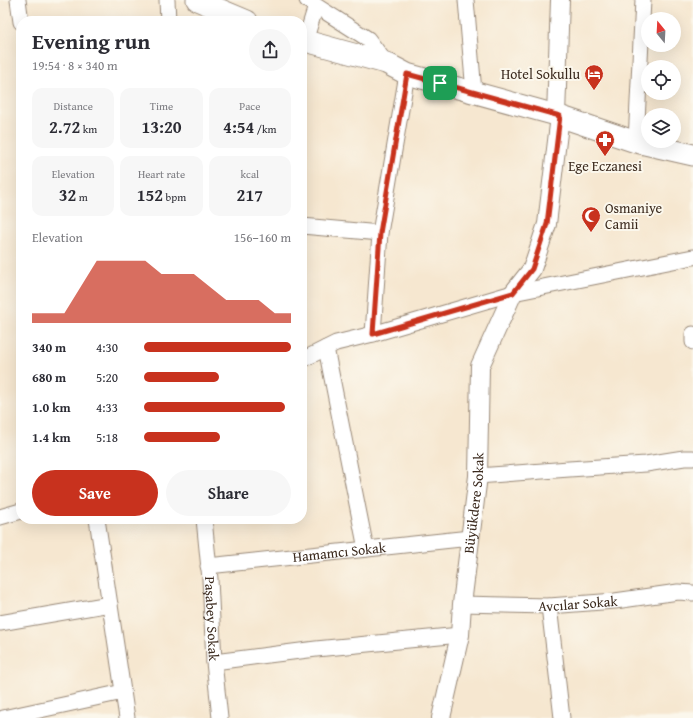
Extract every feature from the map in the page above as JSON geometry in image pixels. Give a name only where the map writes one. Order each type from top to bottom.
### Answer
[{"type":"main road","points":[[197,0],[235,16]]},
{"type":"main road","points":[[307,41],[364,47],[386,63],[407,74],[558,116],[636,142],[693,155]]},
{"type":"street","points":[[18,0],[20,16]]},
{"type":"street","points":[[167,0],[168,16]]},
{"type":"street","points":[[466,0],[474,92]]},
{"type":"street","name":"Büyükdere Sokak","points":[[441,718],[460,635],[462,604],[478,476],[480,366],[513,293],[532,269],[547,224],[558,116],[560,0]]},
{"type":"street","points":[[636,142],[643,0]]},
{"type":"street","points":[[307,27],[312,3],[364,47]]},
{"type":"street","points":[[373,334],[380,233],[407,74]]},
{"type":"street","points":[[307,226],[380,233]]},
{"type":"street","points":[[307,358],[336,343],[373,334],[513,293],[693,256]]},
{"type":"street","points":[[693,334],[693,342]]},
{"type":"street","points":[[326,348],[366,549]]},
{"type":"street","points":[[478,476],[646,464],[693,458]]},
{"type":"street","points":[[0,518],[16,513]]},
{"type":"street","points":[[98,524],[127,718]]},
{"type":"street","name":"Paşabey Sokak","points":[[204,524],[210,579],[214,662],[220,718]]},
{"type":"street","name":"Hamamcı Sokak","points":[[208,566],[470,538]]},
{"type":"street","name":"Avcılar Sokak","points":[[462,604],[549,606],[615,601],[678,592],[693,593]]},
{"type":"street","points":[[0,623],[110,604]]},
{"type":"street","points":[[549,606],[562,718]]},
{"type":"street","points":[[214,662],[460,635]]},
{"type":"street","points":[[3,718],[123,692]]},
{"type":"place","name":"Hotel Sokullu","points":[[594,91]]},
{"type":"place","name":"Ege Eczanesi","points":[[605,157]]},
{"type":"place","name":"Osmaniye Camii","points":[[591,233]]},
{"type":"route","points":[[407,74],[440,83],[560,116],[547,224],[532,269],[513,293],[373,334],[380,233],[407,74]]}]
